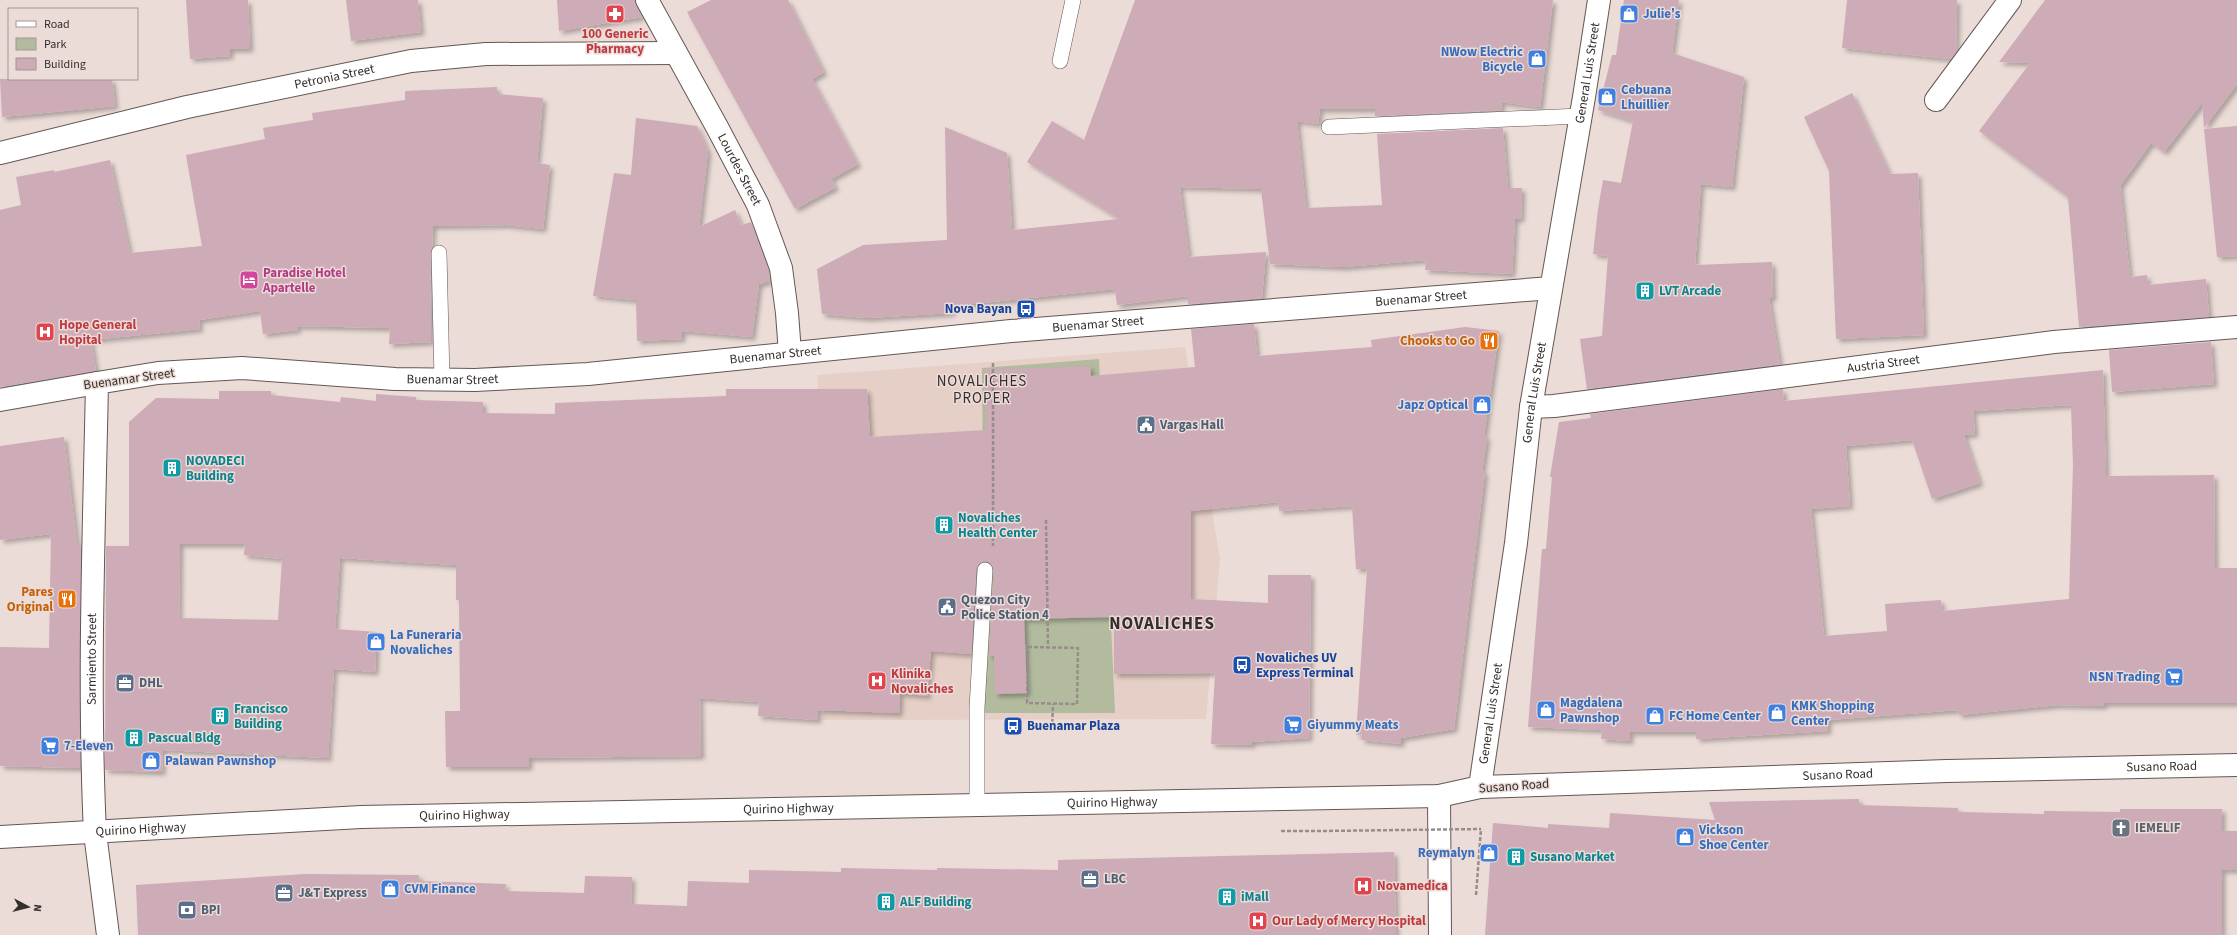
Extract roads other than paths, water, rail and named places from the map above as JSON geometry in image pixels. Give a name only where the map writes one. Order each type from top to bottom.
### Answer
[{"type":"main road","name":"Lourdes Street","points":[[647,0],[674,53],[718,127],[758,205],[780,268],[787,313],[790,353]]},
{"type":"main road","name":"General Luis Street","points":[[1480,787],[1516,543],[1531,407],[1599,0]]},
{"type":"main road","points":[[1936,100],[2010,0]]},
{"type":"main road","name":"Petronia Street","points":[[0,153],[187,107],[411,61],[486,54],[674,53]]},
{"type":"main road","name":"Buenamar Street","points":[[0,400],[158,373],[242,368],[395,379],[442,380],[588,374],[1011,331],[1551,288]]},
{"type":"main road","name":"Austria Street","points":[[1531,407],[1554,406],[2054,342],[2237,326]]},
{"type":"main road","name":"Sarmiento Street","points":[[96,383],[92,612],[92,779],[95,833],[108,935]]},
{"type":"main road","name":"Susano Road","points":[[1439,796],[1480,787],[1931,772],[2237,765]]},
{"type":"main road","points":[[1439,796],[1440,935]]},
{"type":"main road","name":"Quirino Highway","points":[[0,837],[95,833],[361,817],[1439,796]]},
{"type":"lane","points":[[1060,61],[1073,0]]},
{"type":"lane","points":[[1329,127],[1580,116]]},
{"type":"lane","points":[[439,252],[442,380]]},
{"type":"lane","points":[[977,805],[977,708],[985,570]]},
{"type":"place","name":"100 Generic Pharmacy","points":[[615,14]]},
{"type":"place","name":"Julie's","points":[[1629,14]]},
{"type":"place","name":"NWow Electric Bicycle","points":[[1537,59]]},
{"type":"place","name":"Cebuana Lhuillier","points":[[1607,97]]},
{"type":"place","name":"Paradise Hotel Apartelle","points":[[249,280]]},
{"type":"place","name":"LVT Arcade","points":[[1645,291]]},
{"type":"place","name":"Nova Bayan","points":[[1026,309]]},
{"type":"place","name":"Hope General Hopital","points":[[45,332]]},
{"type":"place","name":"Chooks to Go","points":[[1489,341]]},
{"type":"place","name":"Japz Optical","points":[[1482,405]]},
{"type":"place","name":"Vargas Hall","points":[[1146,425]]},
{"type":"place","name":"NOVADECI Building","points":[[172,468]]},
{"type":"place","name":"Novaliches Health Center","points":[[944,525]]},
{"type":"place","name":"Pares Original","points":[[67,599]]},
{"type":"place","name":"Quezon City Police Station 4","points":[[947,607]]},
{"type":"place","name":"La Funeraria Novaliches","points":[[376,642]]},
{"type":"place","name":"Novaliches UV Express Terminal","points":[[1242,665]]},
{"type":"place","name":"NSN Trading","points":[[2174,677]]},
{"type":"place","name":"Klinika Novaliches","points":[[877,681]]},
{"type":"place","name":"DHL","points":[[125,683]]},
{"type":"place","name":"Magdalena Pawnshop","points":[[1546,710]]},
{"type":"place","name":"KMK Shopping Center","points":[[1777,713]]},
{"type":"place","name":"Francisco Building","points":[[220,716]]},
{"type":"place","name":"FC Home Center","points":[[1655,716]]},
{"type":"place","name":"Giyummy Meats","points":[[1293,725]]},
{"type":"place","name":"Buenamar Plaza","points":[[1013,726]]},
{"type":"place","name":"Pascual Bldg","points":[[134,738]]},
{"type":"place","name":"7-Eleven","points":[[50,746]]},
{"type":"place","name":"Palawan Pawnshop","points":[[151,761]]},
{"type":"place","name":"IEMELIF","points":[[2121,828]]},
{"type":"place","name":"Vickson Shoe Center","points":[[1685,837]]},
{"type":"place","name":"Reymalyn","points":[[1489,853]]},
{"type":"place","name":"Susano Market","points":[[1516,857]]},
{"type":"place","name":"LBC","points":[[1090,879]]},
{"type":"place","name":"Novamedica","points":[[1363,886]]},
{"type":"place","name":"CVM Finance","points":[[390,889]]},
{"type":"place","name":"J&T Express","points":[[284,893]]},
{"type":"place","name":"iMall","points":[[1227,897]]},
{"type":"place","name":"ALF Building","points":[[886,902]]},
{"type":"place","name":"BPI","points":[[187,910]]},
{"type":"place","name":"Our Lady of Mercy Hospital","points":[[1258,921]]},
{"type":"district","name":"NOVALICHES PROPER","points":[[982,390]]},
{"type":"district","name":"NOVALICHES","points":[[1162,624]]}]
